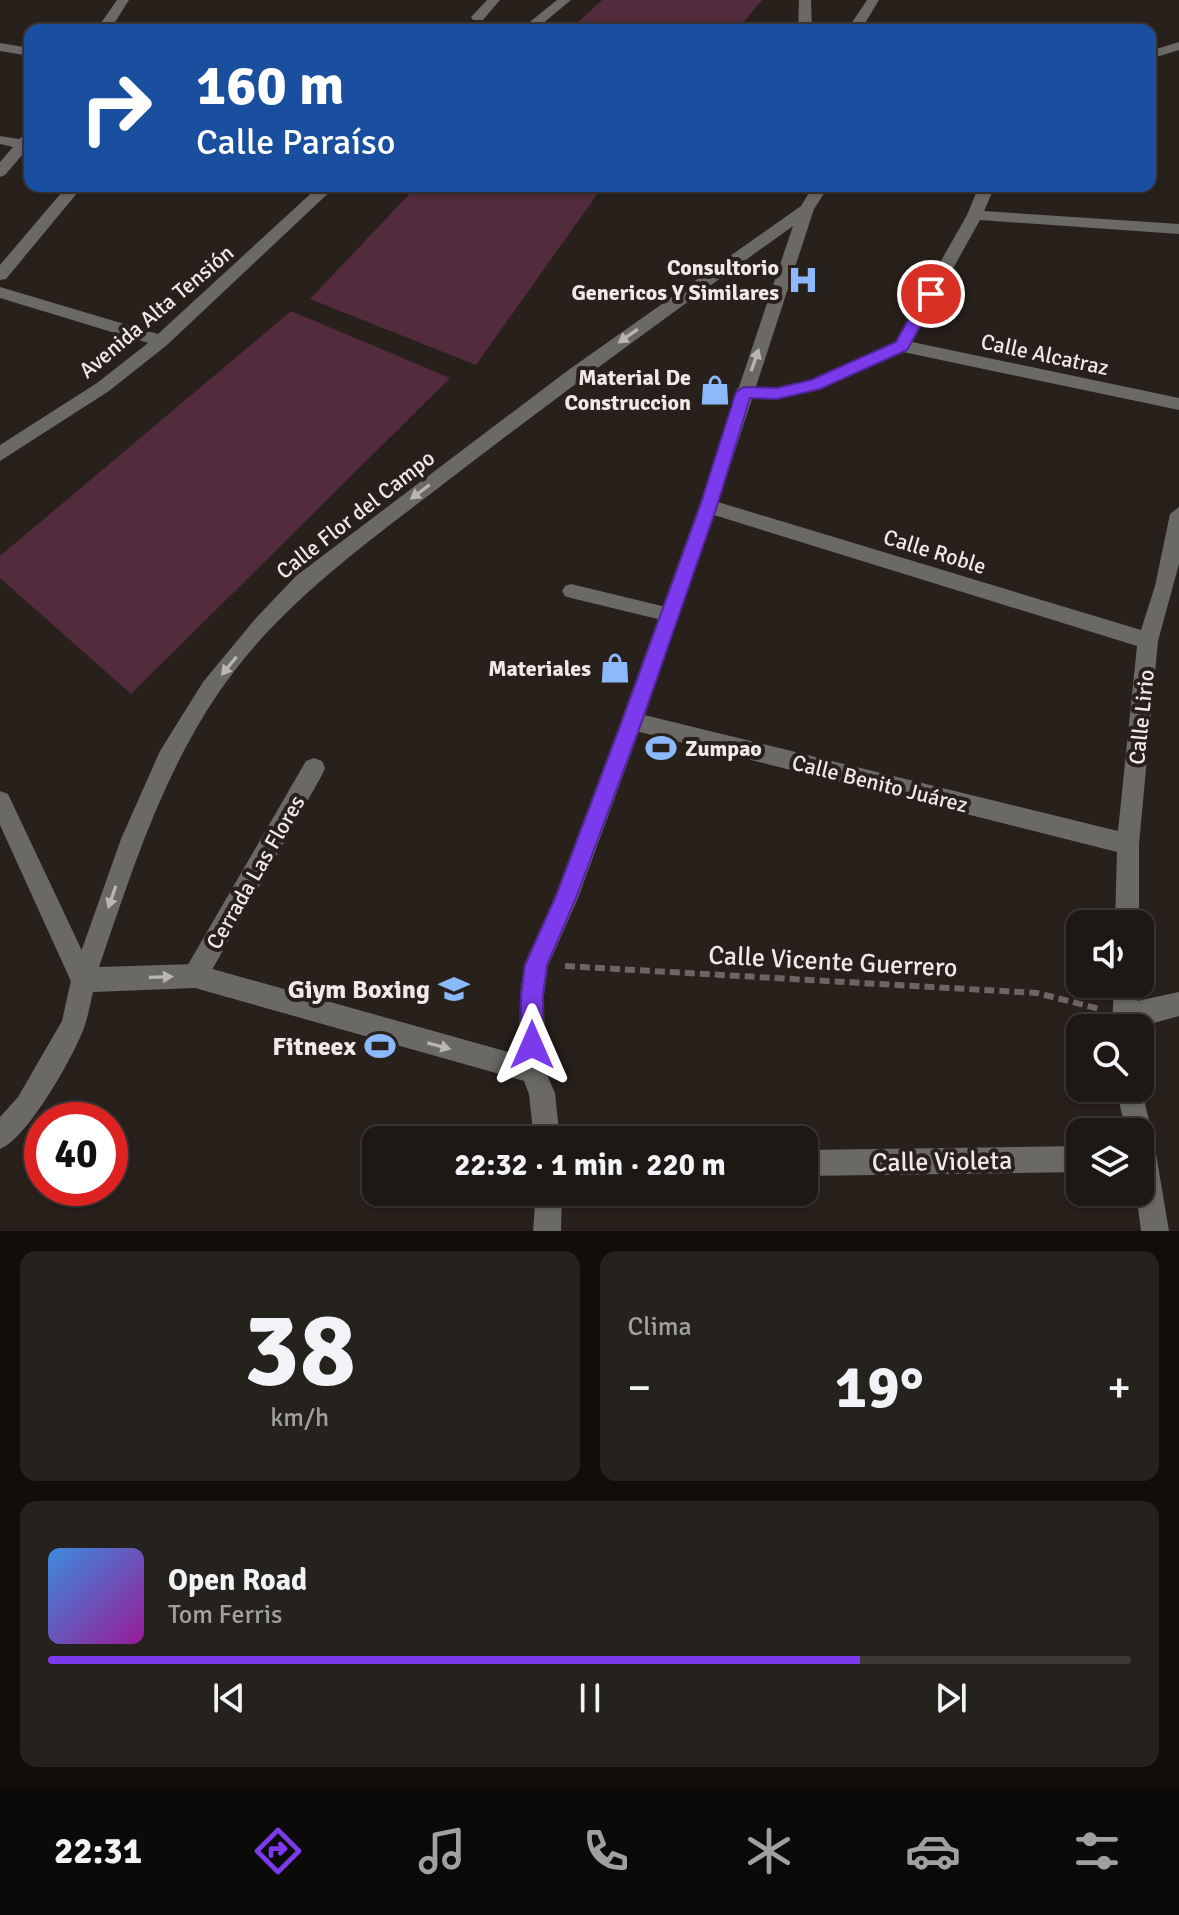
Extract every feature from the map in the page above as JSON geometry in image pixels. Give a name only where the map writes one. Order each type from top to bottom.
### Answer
[{"type":"street","points":[[107,24],[123,0]]},
{"type":"street","points":[[478,17],[494,0]]},
{"type":"street","points":[[535,24],[565,0]]},
{"type":"street","points":[[805,0],[805,24]]},
{"type":"street","points":[[858,24],[873,0]]},
{"type":"street","points":[[1156,53],[1179,46]]},
{"type":"street","points":[[0,47],[24,51]]},
{"type":"street","points":[[0,140],[24,140]]},
{"type":"street","points":[[0,172],[24,144]]},
{"type":"street","points":[[0,275],[70,192]]},
{"type":"street","name":"Avenida Alta Tensión","points":[[0,454],[103,387],[161,341],[322,192]]},
{"type":"street","points":[[546,1126],[542,1093],[532,1071],[532,995],[536,965],[566,898],[632,721],[708,506],[806,209],[817,192]]},
{"type":"street","points":[[744,392],[777,393],[815,385],[901,346],[975,215],[985,192]]},
{"type":"street","name":"Calle Flor del Campo","points":[[0,1136],[27,1106],[73,1025],[83,980],[132,839],[168,758],[210,688],[263,624],[303,582],[573,375],[806,209]]},
{"type":"street","points":[[975,215],[1179,229]]},
{"type":"street","points":[[0,292],[161,341]]},
{"type":"street","name":"Calle Alcatraz","points":[[901,346],[1179,404]]},
{"type":"street","name":"Calle Roble","points":[[708,506],[1148,641]]},
{"type":"street","name":"Calle Lirio","points":[[1127,910],[1128,844],[1148,641],[1172,587],[1179,514]]},
{"type":"street","name":"Calle Benito Juárez","points":[[632,721],[1128,844]]},
{"type":"street","name":"Cerrada Las Flores","points":[[195,976],[314,768]]},
{"type":"street","points":[[0,801],[83,980],[195,976],[532,1071]]},
{"type":"street","points":[[1149,1014],[1179,1004]]},
{"type":"street","name":"Calle Violeta","points":[[818,1163],[1066,1159]]},
{"type":"street","points":[[547,1231],[548,1206]]},
{"type":"street","points":[[1151,1206],[1155,1231]]},
{"type":"lane","points":[[571,591],[670,615]]},
{"type":"path","name":"Calle Vicente Guerrero","points":[[536,965],[1037,993],[1101,1014]]},
{"type":"shaded area","points":[[602,0],[762,0],[742,24],[576,24]]},
{"type":"shaded area","points":[[411,192],[599,192],[476,365],[310,299]]},
{"type":"shaded area","points":[[291,311],[450,378],[131,694],[0,578],[0,556]]},
{"type":"place","name":"Consultorio Genericos Y Similares","points":[[803,280]]},
{"type":"place","name":"Material De Construccion","points":[[715,390]]},
{"type":"place","name":"Materiales","points":[[615,668]]},
{"type":"place","name":"Zumpao","points":[[661,748]]},
{"type":"place","name":"Giym Boxing","points":[[454,989]]},
{"type":"place","name":"Fitneex","points":[[380,1046]]},
{"type":"route","points":[[532,1045],[532,995],[536,965],[566,898],[632,721],[708,506],[744,392],[777,393],[815,385],[901,346],[931,294]]}]
